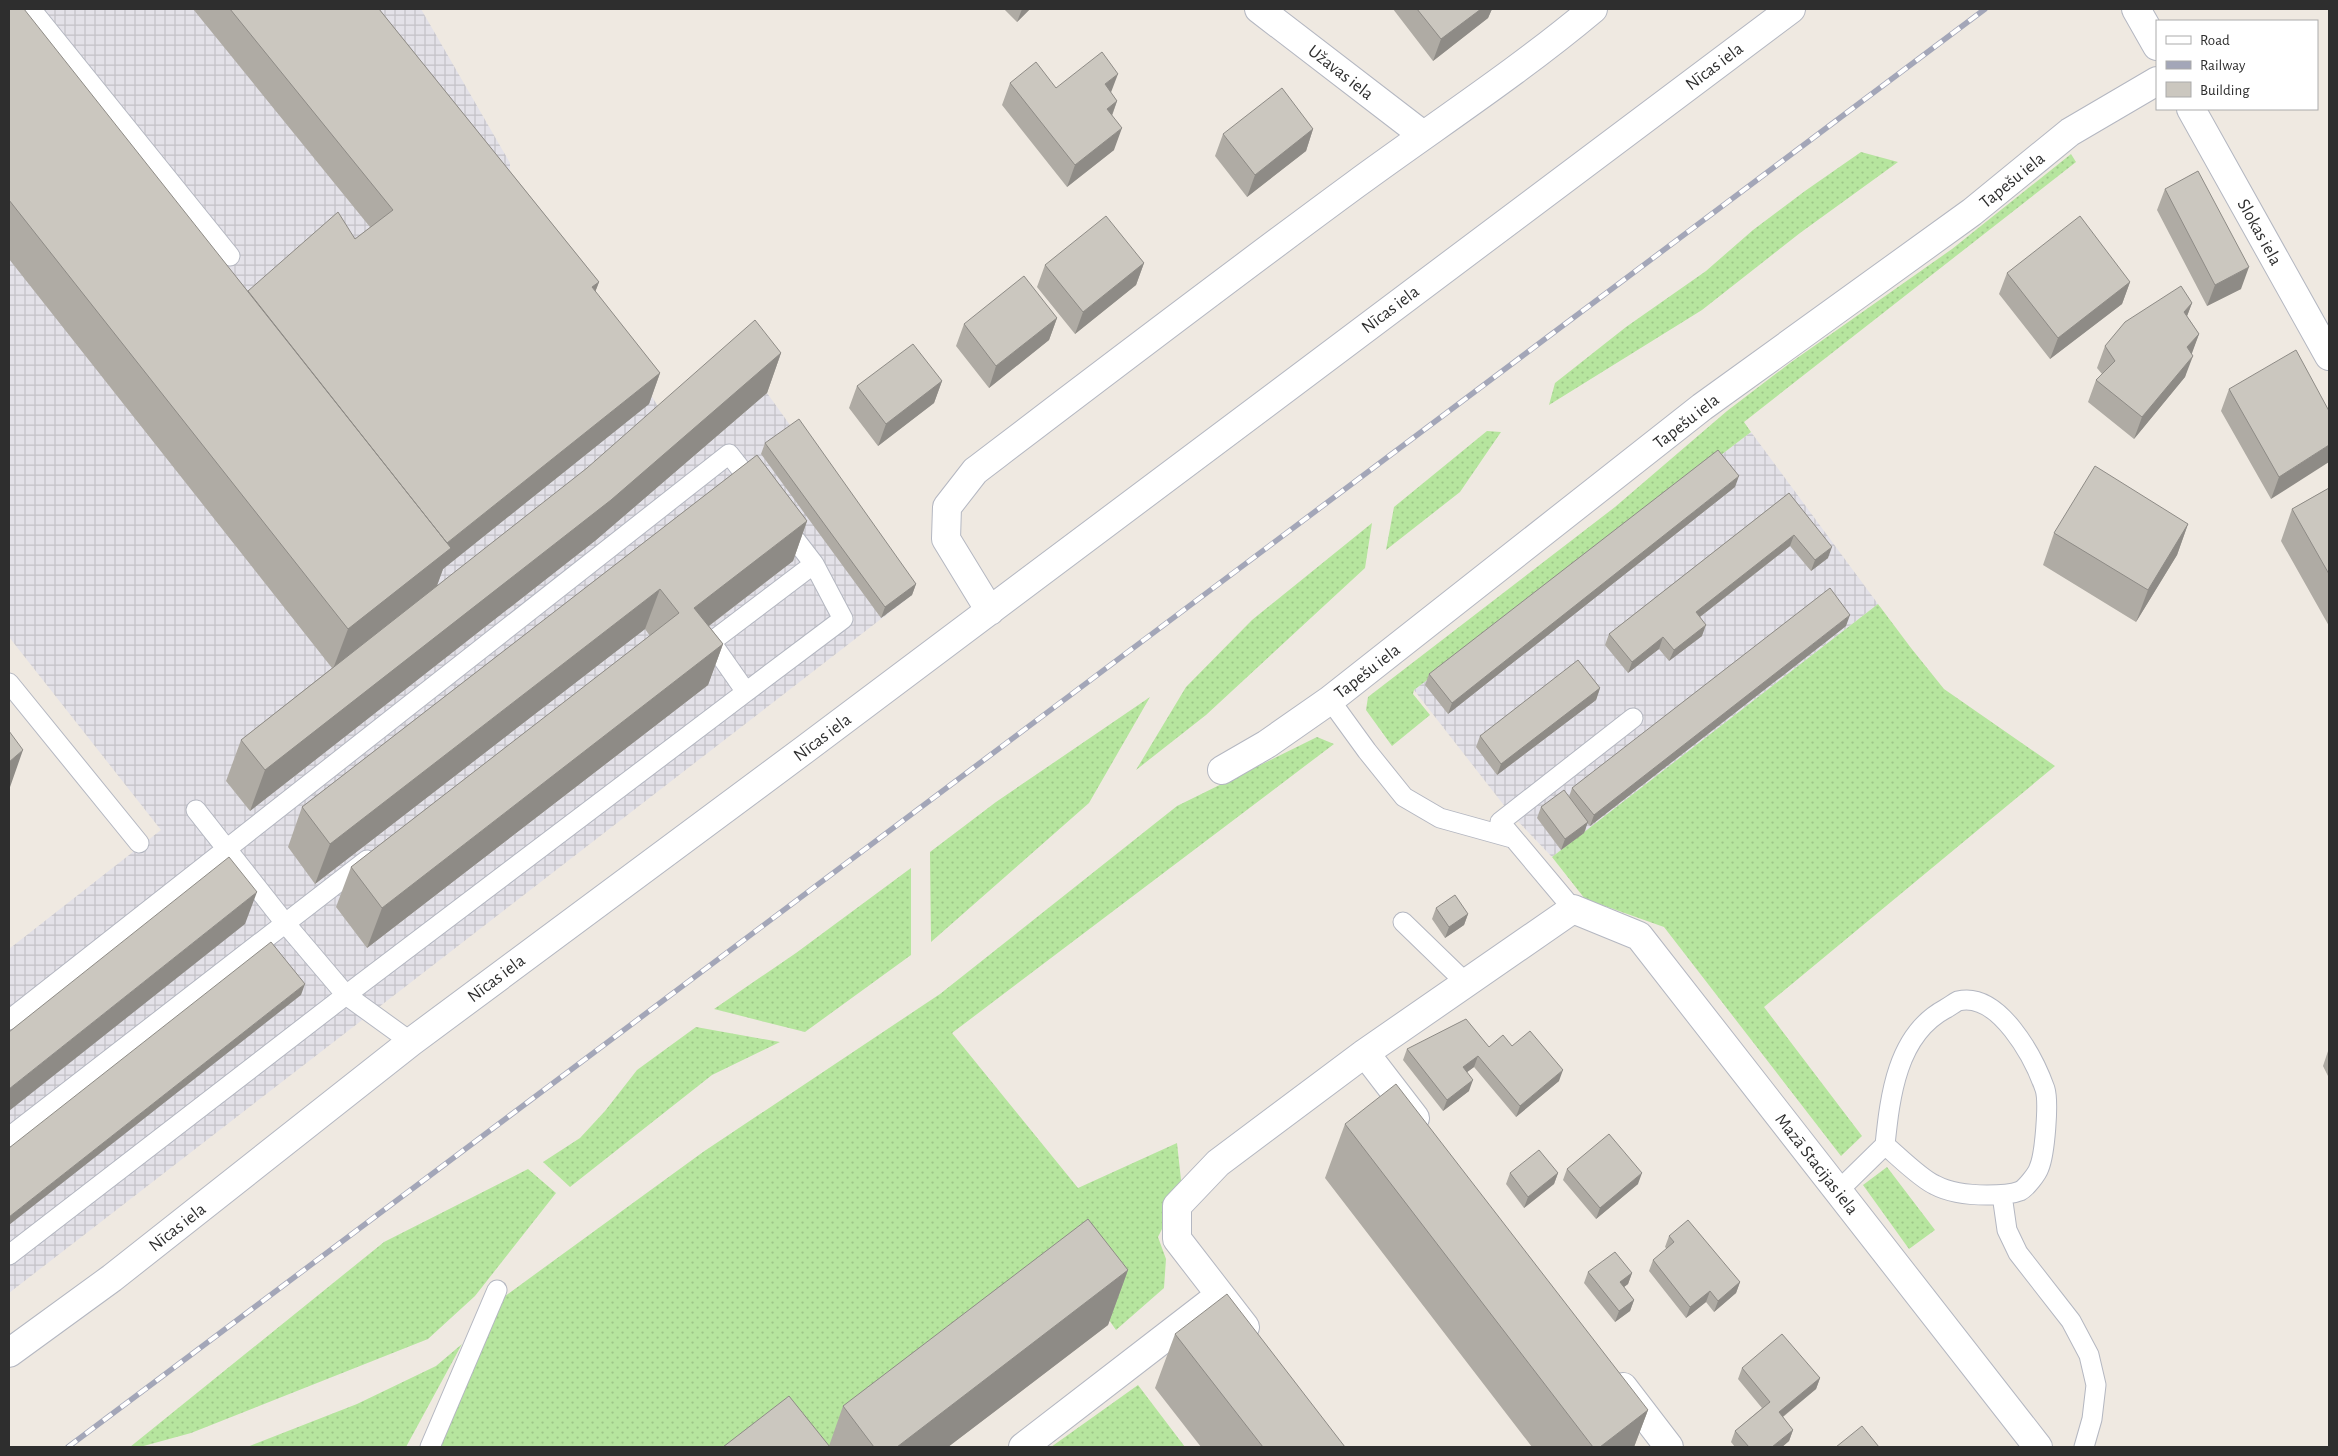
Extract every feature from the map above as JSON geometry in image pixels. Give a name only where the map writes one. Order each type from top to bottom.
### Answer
[{"type":"street","name":"Užavas iela","points":[[1259,9],[1423,135]]},
{"type":"street","points":[[990,611],[946,539],[947,507],[975,471],[1222,282],[1423,135],[1545,49],[1593,9]]},
{"type":"street","name":"Nīcas iela","points":[[9,1353],[112,1278],[411,1042],[990,611],[1791,9]]},
{"type":"street","points":[[2136,9],[2156,44]]},
{"type":"street","name":"Tapešu iela","points":[[1222,770],[1267,744],[1330,700],[1702,407],[1972,212],[2070,132],[2156,83]]},
{"type":"street","name":"Slokas iela","points":[[2192,110],[2329,356]]},
{"type":"street","points":[[1260,1347],[1177,1239],[1177,1206],[1218,1163],[1365,1053],[1573,909]]},
{"type":"street","name":"Mazā Stacijas iela","points":[[1573,909],[1639,936],[2038,1447]]},
{"type":"street","points":[[1365,1053],[1429,1136]]},
{"type":"street","points":[[1023,1447],[1220,1294]]},
{"type":"street","points":[[1607,1366],[1669,1447]]},
{"type":"lane","points":[[31,9],[230,256]]},
{"type":"lane","points":[[9,1020],[229,849],[729,454],[814,564],[843,619],[346,995],[9,1255]]},
{"type":"lane","points":[[746,692],[711,642],[814,564]]},
{"type":"lane","points":[[9,683],[139,843]]},
{"type":"lane","points":[[1330,700],[1367,751],[1404,797],[1440,818],[1512,838]]},
{"type":"lane","points":[[1573,909],[1500,822],[1633,718]]},
{"type":"lane","points":[[196,810],[229,849],[285,923],[346,995],[411,1042]]},
{"type":"lane","points":[[9,1137],[379,852]]},
{"type":"lane","points":[[1403,922],[1466,983]]},
{"type":"lane","points":[[1838,1191],[1885,1145],[1889,1101],[1909,1043],[1938,1013],[1959,1001],[1977,1002],[1998,1012],[2017,1035],[2045,1090],[2046,1124],[2039,1169],[2022,1190],[2002,1195],[1970,1195],[1934,1185],[1885,1145]]},
{"type":"lane","points":[[2002,1195],[2007,1230],[2018,1253],[2071,1321],[2089,1355],[2096,1385],[2092,1419],[2084,1447]]},
{"type":"lane","points":[[430,1447],[497,1290]]},
{"type":"shaded area","points":[[9,9],[421,9],[510,163],[510,179],[669,423],[767,393],[912,595],[9,1293],[9,949],[161,830],[9,637]]},
{"type":"shaded area","points":[[1751,432],[1878,604],[1552,857],[1510,813],[1414,690]]},
{"type":"green space","points":[[1861,152],[1898,162],[1800,233],[1702,310],[1549,405],[1555,383],[1626,327],[1706,271],[1753,230]]},
{"type":"green space","points":[[2071,154],[2076,162],[1744,422],[1751,432],[1414,690],[1413,694],[1430,715],[1392,746],[1366,710],[1368,697],[1615,507],[1727,411],[1790,363],[1952,249]]},
{"type":"green space","points":[[1487,431],[1501,432],[1460,492],[1386,550],[1394,507]]},
{"type":"green space","points":[[1372,523],[1365,568],[1206,715],[1136,770],[1186,687],[1252,620]]},
{"type":"green space","points":[[1878,604],[1944,689],[2055,766],[1764,1007],[1862,1136],[1841,1156],[1664,927],[1585,899],[1552,857]]},
{"type":"green space","points":[[1150,697],[1089,803],[931,942],[930,852],[996,802]]},
{"type":"green space","points":[[1317,737],[1334,744],[952,1033],[1078,1188],[1177,1143],[1182,1189],[1158,1237],[1166,1259],[1164,1288],[1116,1330],[1069,1263],[827,1447],[438,1447],[501,1299],[703,1152],[940,994],[1177,806]]},
{"type":"green space","points":[[911,868],[911,955],[805,1032],[714,1009],[796,953]]},
{"type":"green space","points":[[696,1027],[780,1042],[712,1075],[570,1187],[543,1162],[580,1138],[605,1111],[637,1070]]},
{"type":"green space","points":[[1887,1167],[1935,1230],[1909,1249],[1863,1185]]},
{"type":"green space","points":[[528,1169],[556,1193],[475,1296],[428,1339],[191,1433],[140,1447],[130,1447],[384,1242]]},
{"type":"green space","points":[[462,1344],[406,1447],[247,1447],[357,1404],[436,1366]]},
{"type":"green space","points":[[1138,1385],[1185,1447],[1051,1447]]},
{"type":"building","points":[[9,9],[24,9],[451,548],[348,629],[9,200]]},
{"type":"building","points":[[230,9],[379,9],[599,282],[592,287],[660,373],[447,543],[248,291],[338,212],[355,239],[393,210]]},
{"type":"building","points":[[1417,9],[1481,9],[1441,39]]},
{"type":"building","points":[[1102,52],[1118,74],[1105,84],[1117,101],[1107,109],[1122,128],[1075,165],[1010,83],[1036,62],[1056,88]]},
{"type":"building","points":[[1282,88],[1313,129],[1255,175],[1223,134]]},
{"type":"building","points":[[2198,171],[2249,267],[2215,285],[2165,189]]},
{"type":"building","points":[[1106,216],[1144,263],[1083,312],[1045,265]]},
{"type":"building","points":[[2080,216],[2130,282],[2058,338],[2007,273]]},
{"type":"building","points":[[1024,276],[1057,318],[996,366],[964,324]]},
{"type":"building","points":[[2181,286],[2192,303],[2184,312],[2199,334],[2187,347],[2193,356],[2142,417],[2096,380],[2115,361],[2105,346],[2125,322]]},
{"type":"building","points":[[755,320],[781,353],[611,500],[265,770],[241,740],[587,468]]},
{"type":"building","points":[[913,344],[942,381],[886,424],[857,386]]},
{"type":"building","points":[[2296,350],[2329,411],[2329,445],[2279,477],[2229,389]]},
{"type":"building","points":[[799,419],[916,584],[885,607],[765,443]]},
{"type":"building","points":[[1718,450],[1739,476],[1452,703],[1429,674]]},
{"type":"building","points":[[757,455],[807,521],[694,608],[723,644],[382,908],[351,867],[679,613],[660,589],[330,844],[302,807]]},
{"type":"building","points":[[2095,466],[2188,524],[2148,590],[2054,533]]},
{"type":"building","points":[[2329,488],[2329,574],[2292,509]]},
{"type":"building","points":[[1789,493],[1832,547],[1815,560],[1794,535],[1696,612],[1706,625],[1674,650],[1663,637],[1632,662],[1609,634]]},
{"type":"building","points":[[1830,588],[1850,615],[1594,815],[1572,788]]},
{"type":"building","points":[[1578,660],[1600,688],[1501,764],[1480,736]]},
{"type":"building","points":[[9,731],[23,750],[9,762]]},
{"type":"building","points":[[1564,790],[1588,822],[1565,839],[1541,807]]},
{"type":"building","points":[[229,857],[257,892],[9,1089],[9,1032]]},
{"type":"building","points":[[1455,895],[1468,914],[1449,927],[1436,908]]},
{"type":"building","points":[[271,942],[305,984],[9,1217],[9,1148]]},
{"type":"building","points":[[1466,1019],[1489,1047],[1503,1035],[1512,1046],[1530,1031],[1563,1070],[1520,1106],[1478,1056],[1463,1067],[1473,1080],[1447,1100],[1407,1049]]},
{"type":"building","points":[[1396,1084],[1648,1410],[1600,1447],[1593,1447],[1345,1124]]},
{"type":"building","points":[[1609,1134],[1642,1173],[1600,1208],[1567,1169]]},
{"type":"building","points":[[1539,1150],[1558,1173],[1528,1197],[1510,1173]]},
{"type":"building","points":[[1088,1219],[1128,1270],[897,1447],[874,1447],[843,1406]]},
{"type":"building","points":[[1688,1220],[1740,1282],[1718,1301],[1710,1291],[1690,1307],[1653,1260],[1674,1242],[1669,1236]]},
{"type":"building","points":[[1615,1252],[1632,1273],[1620,1282],[1634,1300],[1619,1311],[1588,1272]]},
{"type":"building","points":[[1227,1294],[1345,1447],[1263,1447],[1175,1334]]},
{"type":"building","points":[[1782,1334],[1820,1378],[1779,1412],[1793,1430],[1772,1447],[1749,1447],[1735,1431],[1770,1402],[1742,1368]]},
{"type":"building","points":[[789,1396],[830,1447],[723,1447]]},
{"type":"building","points":[[1862,1426],[1879,1447],[1836,1447]]},
{"type":"railway","points":[[68,1447],[1985,9]]}]
